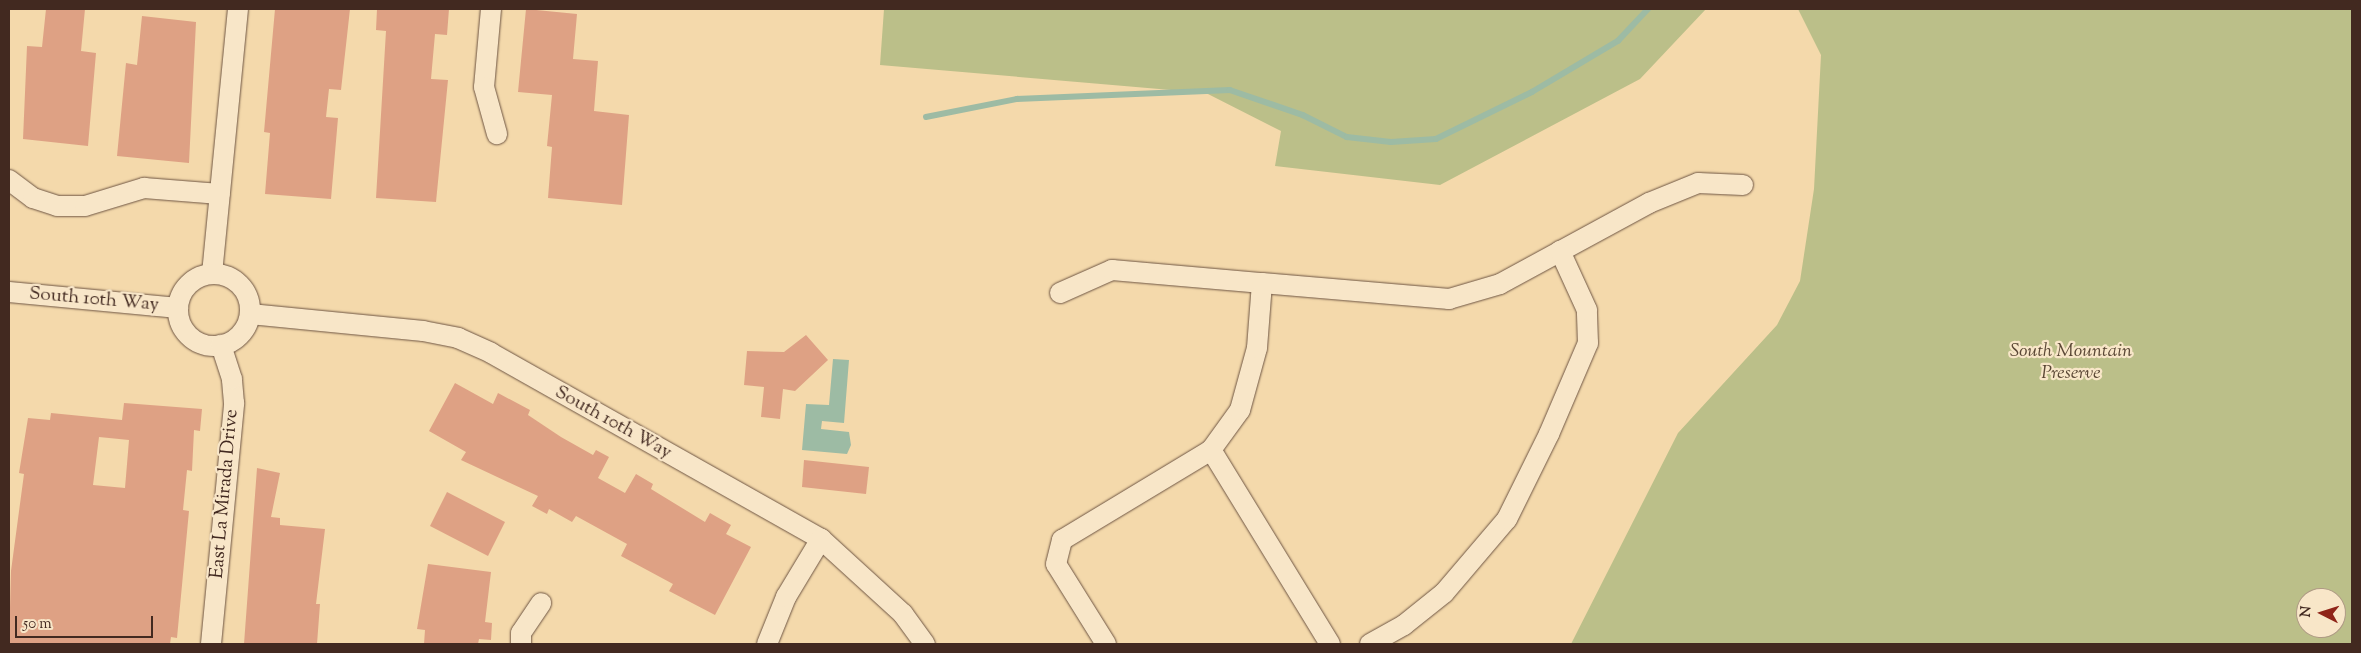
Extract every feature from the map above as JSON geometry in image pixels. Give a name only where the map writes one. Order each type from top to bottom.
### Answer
[{"type":"street","points":[[222,346],[244,331],[250,314],[247,294],[241,285],[232,278],[212,274],[238,9]]},
{"type":"street","points":[[491,9],[484,87],[497,134]]},
{"type":"street","points":[[9,180],[33,198],[57,206],[85,206],[144,188],[220,194]]},
{"type":"street","points":[[1060,292],[1112,270],[1449,299],[1500,284],[1649,203],[1698,183],[1743,185]]},
{"type":"street","points":[[1370,644],[1404,625],[1444,593],[1508,519],[1549,434],[1588,343],[1587,310],[1560,251]]},
{"type":"street","name":"South 10th Way","points":[[212,274],[193,281],[185,288],[178,308],[182,324],[191,337],[200,343],[222,346]]},
{"type":"street","points":[[1106,644],[1056,564],[1062,540],[1211,450],[1240,410],[1257,348],[1262,283]]},
{"type":"street","name":"South 10th Way","points":[[9,292],[178,308]]},
{"type":"street","name":"South 10th Way","points":[[250,314],[423,331],[458,338],[491,353],[821,539],[904,614],[925,644]]},
{"type":"street","name":"East La Mirada Drive","points":[[210,644],[234,403],[232,378],[222,346]]},
{"type":"street","points":[[1211,450],[1330,644]]},
{"type":"street","points":[[767,644],[786,598],[821,539]]},
{"type":"street","points":[[520,644],[522,633],[541,602]]},
{"type":"green space","points":[[884,9],[1706,9],[1640,79],[1440,185],[1275,166],[1281,131],[1206,93],[880,65]]},
{"type":"green space","name":"South Mountain Preserve","points":[[1798,9],[2352,9],[2352,644],[1571,644],[1678,433],[1777,325],[1800,281],[1814,189],[1821,55]]},
{"type":"shaded area","points":[[833,359],[849,360],[844,423],[822,421],[821,429],[849,432],[851,445],[847,454],[802,450],[806,404],[829,405]]},
{"type":"building","points":[[46,9],[85,9],[81,51],[96,53],[88,146],[23,139],[27,46],[42,47]]},
{"type":"building","points":[[275,9],[350,9],[341,90],[329,89],[326,117],[338,118],[331,199],[265,194],[270,133],[264,132]]},
{"type":"building","points":[[377,9],[449,9],[447,35],[435,34],[431,79],[448,80],[436,202],[376,198],[386,31],[376,30]]},
{"type":"building","points":[[526,9],[577,14],[573,59],[598,61],[594,111],[629,115],[622,205],[548,198],[552,147],[547,146],[552,95],[518,92]]},
{"type":"building","points":[[142,16],[196,22],[189,163],[117,156],[126,63],[137,65]]},
{"type":"building","points":[[806,335],[828,360],[795,391],[783,389],[780,419],[761,417],[764,387],[744,385],[747,351],[784,352]]},
{"type":"building","points":[[455,383],[493,404],[498,393],[530,410],[528,415],[561,437],[593,455],[596,450],[609,457],[598,478],[625,493],[636,474],[653,484],[651,489],[705,522],[710,513],[731,525],[726,534],[751,547],[715,615],[669,591],[673,584],[621,556],[627,544],[576,516],[572,522],[549,509],[547,514],[532,506],[538,496],[461,460],[466,452],[429,431]]},
{"type":"building","points":[[124,403],[202,409],[200,431],[194,430],[192,471],[187,470],[183,510],[189,511],[177,638],[171,637],[170,644],[9,644],[11,571],[24,474],[19,473],[28,418],[50,420],[51,413],[122,420]],"holes":[[[99,437],[129,440],[125,488],[93,485]]]},
{"type":"building","points":[[804,460],[869,467],[866,494],[802,487]]},
{"type":"building","points":[[257,468],[280,473],[271,517],[280,518],[280,525],[325,529],[316,604],[320,604],[317,644],[244,644]]},
{"type":"building","points":[[447,492],[505,522],[488,556],[430,526]]},
{"type":"building","points":[[428,564],[491,572],[485,622],[492,623],[491,640],[479,639],[478,644],[424,644],[425,630],[417,629]]},
{"type":"waterway","points":[[926,117],[1017,99],[1230,90],[1303,115],[1347,137],[1391,142],[1436,139],[1532,92],[1618,41],[1648,9]]}]
